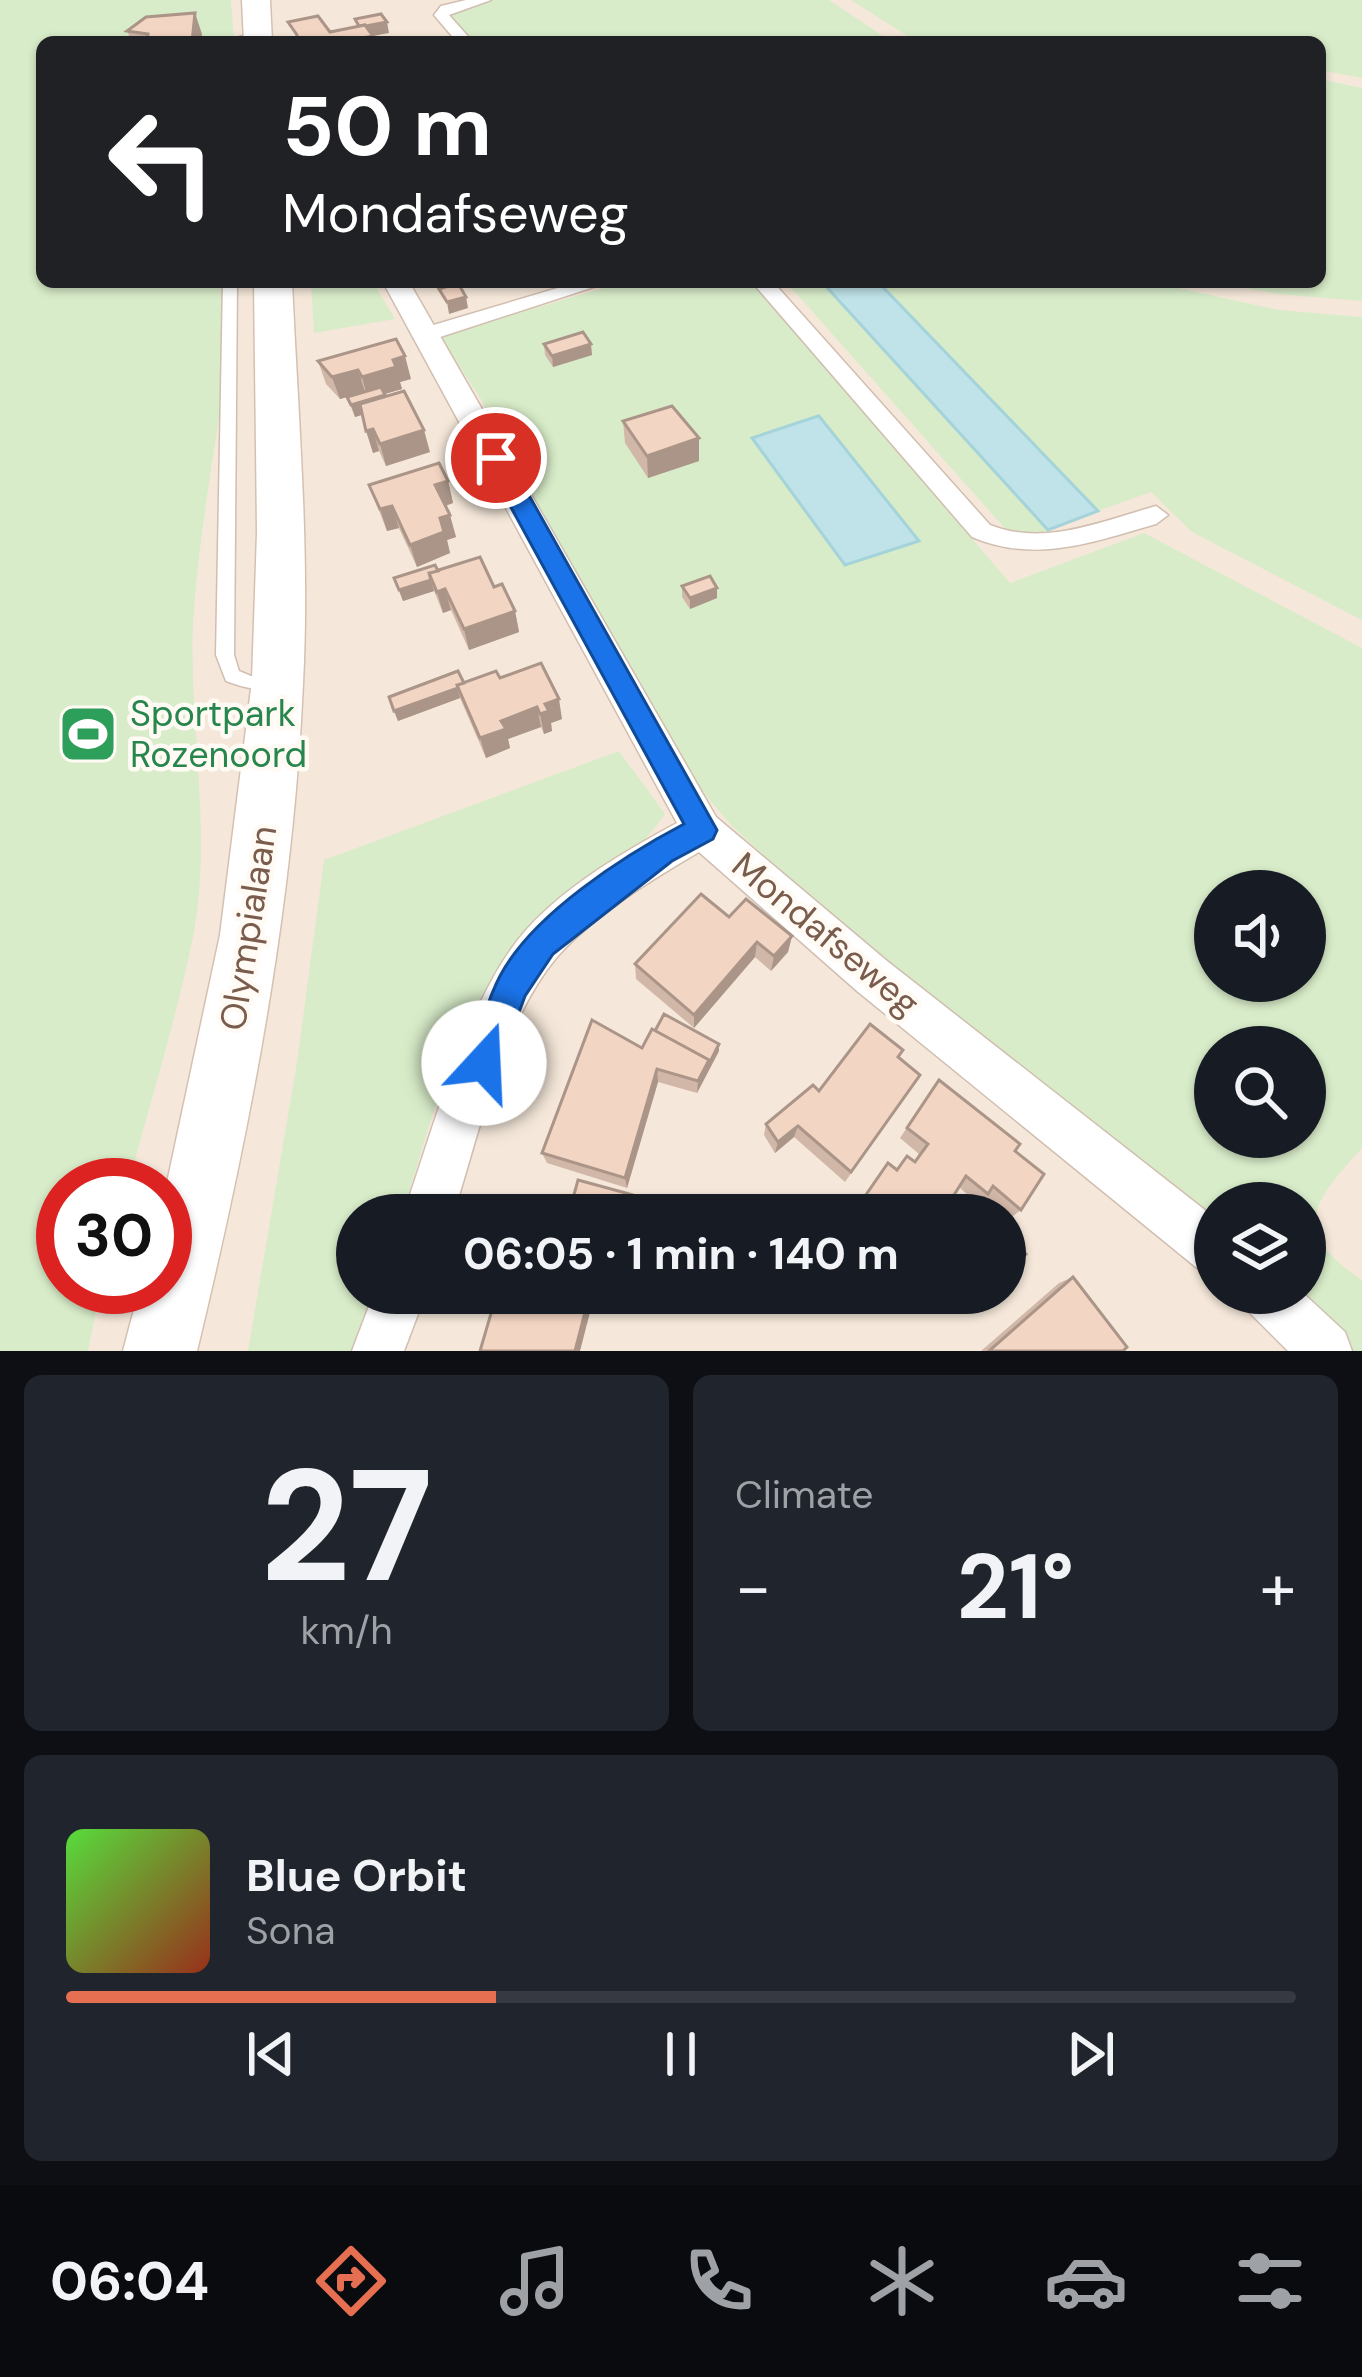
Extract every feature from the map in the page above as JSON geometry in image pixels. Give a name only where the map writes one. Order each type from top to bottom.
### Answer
[{"type":"main road","points":[[250,36],[256,0]]},
{"type":"main road","name":"Olympialaan","points":[[160,1351],[215,1124],[254,915],[278,680],[281,572],[273,288]]},
{"type":"street","points":[[460,36],[441,15],[446,9],[484,0]]},
{"type":"street","name":"Mondafseweg","points":[[399,288],[702,830],[872,976],[1194,1233]]},
{"type":"street","points":[[427,334],[555,288]]},
{"type":"street","points":[[767,288],[981,531],[1004,544],[1035,545],[1156,515]]},
{"type":"street","points":[[436,1194],[512,987],[542,943],[662,851],[702,830]]},
{"type":"street","points":[[378,1351],[392,1314]]},
{"type":"street","points":[[1288,1314],[1326,1351]]},
{"type":"lane","points":[[230,288],[225,655],[232,676],[250,683],[278,680]]},
{"type":"shaded area","points":[[0,0],[1362,0],[1362,1351],[0,1351]]},
{"type":"green space","name":"Sportpark Rozenoord","points":[[0,0],[231,0],[234,36],[36,36],[36,288],[239,288],[194,608],[201,855],[193,937],[135,1158],[36,1158],[36,1314],[96,1314],[88,1351],[0,1351]]},
{"type":"green space","points":[[491,0],[829,0],[883,36],[460,36],[444,22],[449,9]]},
{"type":"green space","points":[[851,0],[1362,0],[1362,78],[1326,71],[1326,36],[908,36]]},
{"type":"green space","points":[[1326,80],[1362,88],[1362,301],[1244,288],[1326,288]]},
{"type":"green space","points":[[311,288],[377,288],[395,319],[314,333]]},
{"type":"green space","points":[[604,288],[757,288],[1010,583],[1144,533],[1362,648],[1362,1148],[1326,1193],[1326,1182],[1194,1182],[1194,1225],[779,870],[729,823],[670,752],[482,401],[440,336]],"holes":[[[753,439],[918,540],[845,565]]]},
{"type":"green space","points":[[791,288],[827,288],[1048,530],[1016,541]]},
{"type":"green space","points":[[884,288],[1178,288],[1279,310],[1362,317],[1362,620],[1192,532],[1151,492],[1098,511]]},
{"type":"green space","points":[[619,751],[665,814],[627,858],[520,955],[482,1003],[441,1091],[409,1194],[336,1194],[336,1314],[370,1314],[358,1351],[248,1351],[297,1062],[324,860]]},
{"type":"green space","points":[[1326,1248],[1362,1280],[1362,1351],[1337,1351],[1296,1314],[1326,1314]]},
{"type":"water","points":[[827,288],[884,288],[1098,511],[1048,530]]},
{"type":"water","points":[[818,416],[919,541],[845,565],[752,438]]},
{"type":"building","points":[[195,13],[193,36],[127,31],[146,17]]},
{"type":"building","points":[[381,14],[387,22],[359,26],[355,19]]},
{"type":"building","points":[[318,16],[330,32],[365,25],[373,36],[297,36],[288,22]]},
{"type":"building","points":[[461,288],[466,297],[447,302],[439,289]]},
{"type":"building","points":[[583,332],[591,344],[552,356],[544,344]]},
{"type":"building","points":[[396,339],[405,356],[393,360],[396,367],[362,377],[358,370],[332,377],[318,361]]},
{"type":"building","points":[[381,387],[385,395],[351,405],[347,397]]},
{"type":"building","points":[[404,391],[424,430],[380,444],[373,429],[366,431],[360,404]]},
{"type":"building","points":[[672,406],[699,438],[647,456],[623,421]]},
{"type":"building","points":[[439,463],[448,481],[435,485],[450,515],[440,518],[444,532],[410,545],[392,506],[380,509],[369,485]]},
{"type":"building","points":[[480,557],[494,587],[502,584],[515,611],[464,629],[445,589],[437,592],[429,573]]},
{"type":"building","points":[[435,565],[438,571],[429,573],[431,580],[399,590],[394,578]]},
{"type":"building","points":[[710,576],[717,588],[690,598],[682,586]]},
{"type":"building","points":[[541,663],[559,699],[545,704],[549,711],[540,714],[537,707],[501,721],[506,729],[480,738],[457,685],[496,671],[500,678]]},
{"type":"building","points":[[458,671],[464,683],[458,688],[394,711],[389,697]]},
{"type":"building","points":[[701,894],[729,917],[746,899],[792,936],[774,956],[757,942],[694,1015],[635,964]]},
{"type":"building","points":[[664,1014],[719,1044],[708,1066],[709,1060],[655,1031]]},
{"type":"building","points":[[592,1020],[642,1048],[652,1029],[709,1060],[698,1081],[657,1069],[625,1178],[542,1153]]},
{"type":"building","points":[[870,1024],[903,1050],[898,1057],[920,1075],[851,1172],[798,1126],[778,1142],[766,1124],[813,1085],[819,1091]]},
{"type":"building","points":[[939,1080],[1020,1144],[1015,1151],[1044,1174],[1026,1202],[1026,1194],[1002,1194],[993,1186],[988,1194],[966,1176],[955,1194],[867,1194],[888,1163],[897,1170],[907,1156],[915,1162],[928,1144],[907,1128]]},
{"type":"building","points":[[578,1180],[630,1194],[574,1194]]},
{"type":"building","points":[[1073,1277],[1127,1347],[1123,1351],[989,1351]]},
{"type":"building","points":[[491,1314],[585,1314],[575,1351],[480,1351]]},
{"type":"place","name":"Sportpark Rozenoord","points":[[88,734]]},
{"type":"route","points":[[484,1063],[512,987],[542,943],[662,851],[702,830],[496,458]]}]
